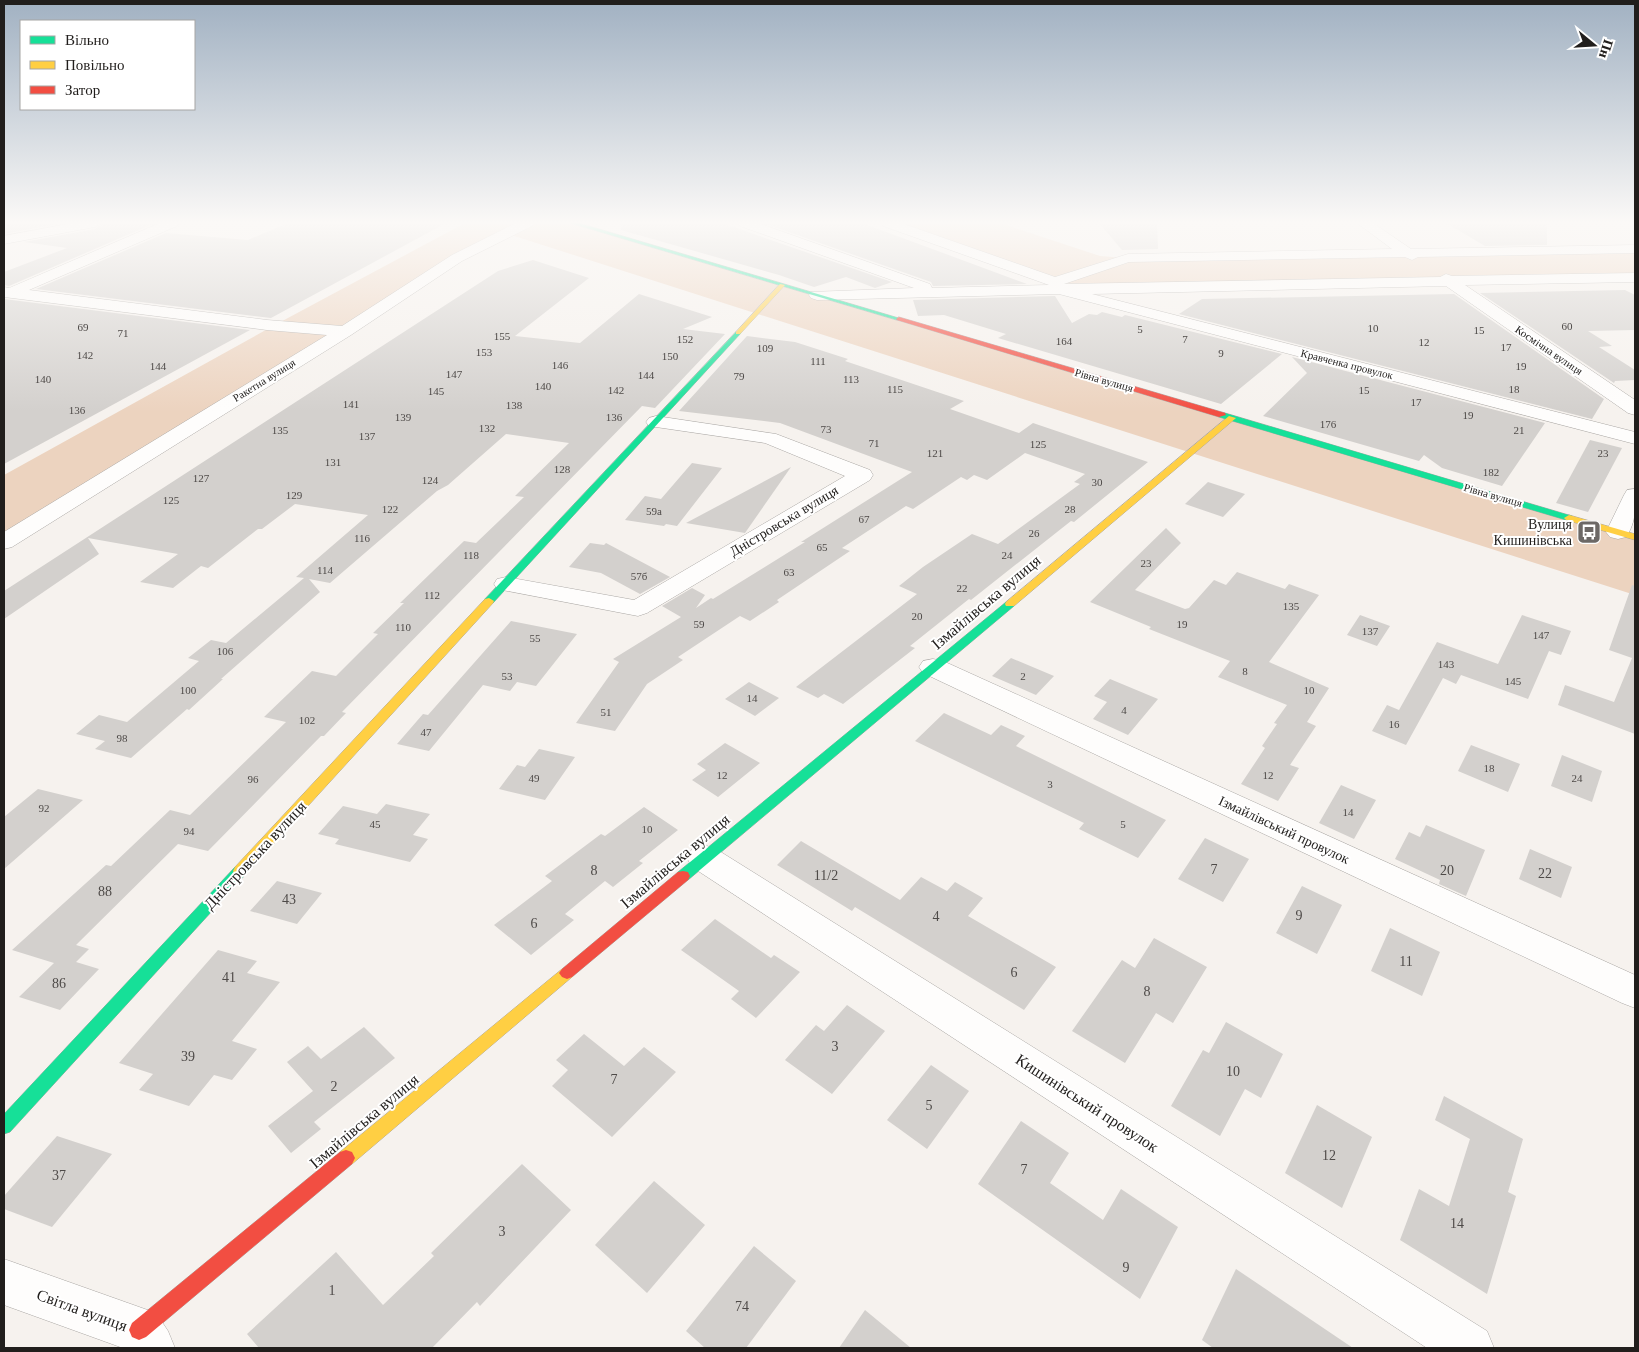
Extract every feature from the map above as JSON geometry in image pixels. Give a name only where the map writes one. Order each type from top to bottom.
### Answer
[{"type":"street","points":[[5,293],[21,286]]},
{"type":"street","name":"Ракетна вулиця","points":[[4,542],[345,331],[414,286]]},
{"type":"street","name":"Дністровська вулиця","points":[[4,1126],[781,286]]},
{"type":"street","name":"Рівна вулиця","points":[[786,286],[1626,534]]},
{"type":"street","points":[[923,286],[940,292]]},
{"type":"street","points":[[817,295],[940,292],[1055,286]]},
{"type":"street","name":"Кравченка провулок","points":[[1057,286],[1635,438]]},
{"type":"street","name":"Космічна вулиця","points":[[1455,286],[1635,408]]},
{"type":"street","points":[[5,293],[267,325],[345,331]]},
{"type":"street","name":"Ізмайлівська вулиця","points":[[145,1339],[704,858],[1232,418]]},
{"type":"street","name":"Дністровська вулиця","points":[[506,584],[638,608],[862,475],[769,438],[656,422]]},
{"type":"street","points":[[1626,534],[1635,495]]},
{"type":"street","name":"Ізмайлівський провулок","points":[[933,667],[1635,992]]},
{"type":"street","name":"Кишинівський провулок","points":[[704,858],[1470,1348]]},
{"type":"street","name":"Світла вулиця","points":[[4,1282],[145,1339]]},
{"type":"shaded area","points":[[347,286],[414,286],[4,537],[4,475]]},
{"type":"shaded area","points":[[671,286],[782,286],[1635,539],[1635,595]]},
{"type":"building","points":[[43,286],[330,286],[271,318],[36,289]]},
{"type":"building","points":[[475,286],[579,286],[515,336],[580,343],[639,294],[712,317],[683,329],[725,334],[655,408],[642,406],[342,712],[346,713],[324,736],[321,736],[208,851],[178,844],[76,945],[89,949],[76,962],[99,969],[60,1010],[19,997],[54,963],[12,950],[106,865],[111,866],[170,810],[190,815],[286,722],[264,717],[312,671],[336,676],[378,634],[373,633],[404,603],[400,603],[464,541],[476,543],[524,497],[515,496],[569,443],[506,434],[330,583],[309,579],[320,592],[221,679],[223,679],[189,710],[187,709],[131,758],[95,749],[105,741],[76,734],[99,715],[127,722],[199,661],[188,658],[211,640],[226,643],[304,578],[296,577],[368,515],[295,504],[262,529],[258,529],[208,568],[201,566],[173,588],[140,582],[178,554],[88,538],[99,554],[4,619],[4,591]]},
{"type":"building","points":[[1625,290],[1635,295],[1635,330],[1588,331],[1612,346],[1599,347],[1635,370],[1635,380],[1615,381],[1614,383],[1480,293]]},
{"type":"building","points":[[1454,294],[1604,399],[1592,419],[1179,314],[1202,299]]},
{"type":"building","points":[[1055,296],[1072,323],[1089,314],[1097,315],[1102,312],[1122,317],[1125,315],[1282,354],[1221,404],[998,338],[1006,334],[944,315],[918,316],[913,300]]},
{"type":"building","points":[[4,299],[250,330],[4,464]]},
{"type":"building","points":[[747,336],[795,342],[848,359],[845,361],[964,401],[950,409],[1019,433],[1033,423],[1148,462],[1074,522],[1071,521],[971,600],[969,599],[910,646],[915,648],[843,704],[824,694],[818,698],[796,687],[917,594],[899,586],[923,567],[972,534],[998,544],[1080,484],[1074,482],[1085,474],[1025,453],[987,480],[974,475],[967,480],[961,477],[913,509],[906,506],[842,548],[850,551],[777,600],[779,602],[750,621],[740,616],[678,657],[683,660],[647,684],[615,731],[576,723],[619,662],[613,659],[681,617],[662,606],[692,588],[705,595],[696,608],[711,598],[713,599],[912,472],[780,423],[679,411]]},
{"type":"building","points":[[1292,357],[1545,423],[1502,486],[1442,468],[1424,455],[1419,461],[1263,416],[1307,373]]},
{"type":"building","points":[[1590,440],[1622,448],[1588,512],[1556,503]]},
{"type":"building","points":[[692,463],[722,468],[677,526],[625,520],[645,496],[661,499]]},
{"type":"building","points":[[791,467],[745,533],[686,523]]},
{"type":"building","points":[[1208,482],[1245,494],[1223,517],[1185,504]]},
{"type":"building","points":[[1166,528],[1181,543],[1135,590],[1185,609],[1189,608],[1214,580],[1226,585],[1237,572],[1285,589],[1289,584],[1319,595],[1269,662],[1329,688],[1307,722],[1316,726],[1290,765],[1299,768],[1278,801],[1241,784],[1265,748],[1262,746],[1277,724],[1274,723],[1287,705],[1218,677],[1230,661],[1149,629],[1151,627],[1090,602]]},
{"type":"building","points":[[590,543],[604,545],[606,543],[670,577],[640,594],[601,573],[569,567]]},
{"type":"building","points":[[1632,585],[1635,586],[1635,734],[1558,705],[1565,685],[1614,702],[1632,658],[1609,650]]},
{"type":"building","points":[[1360,615],[1390,626],[1377,646],[1347,635]]},
{"type":"building","points":[[1522,615],[1571,631],[1561,655],[1549,651],[1528,699],[1461,675],[1456,684],[1443,678],[1406,745],[1372,731],[1387,705],[1399,710],[1437,642],[1498,664]]},
{"type":"building","points":[[511,621],[577,634],[536,686],[517,682],[510,691],[483,685],[429,751],[397,744],[423,714],[428,715]]},
{"type":"building","points":[[1011,658],[1054,676],[1036,695],[992,676]]},
{"type":"building","points":[[1110,679],[1158,699],[1128,735],[1093,719],[1107,702],[1094,696]]},
{"type":"building","points":[[749,682],[779,698],[755,716],[725,699]]},
{"type":"building","points":[[944,713],[991,735],[1001,725],[1025,736],[1016,746],[1166,820],[1138,858],[1079,829],[1084,823],[915,741]]},
{"type":"building","points":[[725,743],[760,763],[718,797],[692,780],[706,770],[697,764]]},
{"type":"building","points":[[1471,745],[1520,764],[1508,792],[1458,771]]},
{"type":"building","points":[[539,749],[575,757],[545,800],[499,789],[517,765],[525,767]]},
{"type":"building","points":[[1562,755],[1602,771],[1592,802],[1551,786]]},
{"type":"building","points":[[1341,785],[1376,800],[1354,839],[1319,823]]},
{"type":"building","points":[[38,789],[83,800],[4,869],[4,817]]},
{"type":"building","points":[[386,804],[430,814],[413,835],[428,839],[410,862],[335,844],[339,839],[318,834],[343,806],[377,814]]},
{"type":"building","points":[[644,807],[678,830],[639,861],[643,863],[613,887],[605,881],[565,914],[574,920],[531,955],[494,925],[552,881],[545,876],[601,834],[605,836]]},
{"type":"building","points":[[1426,825],[1485,850],[1466,896],[1439,884],[1440,880],[1395,859],[1409,832],[1420,837]]},
{"type":"building","points":[[1205,838],[1249,859],[1223,902],[1178,879]]},
{"type":"building","points":[[801,841],[900,900],[921,877],[947,891],[955,882],[983,898],[968,916],[1056,967],[1024,1010],[855,907],[852,911],[777,865]]},
{"type":"building","points":[[1530,849],[1572,867],[1561,898],[1519,879]]},
{"type":"building","points":[[277,881],[322,893],[297,924],[250,911]]},
{"type":"building","points":[[1302,886],[1342,905],[1317,954],[1276,933]]},
{"type":"building","points":[[715,919],[771,958],[774,955],[800,972],[756,1018],[731,999],[739,991],[681,950]]},
{"type":"building","points":[[1390,928],[1440,952],[1422,996],[1371,971]]},
{"type":"building","points":[[1154,938],[1207,967],[1173,1023],[1156,1013],[1125,1063],[1072,1031],[1122,960],[1135,968]]},
{"type":"building","points":[[218,950],[257,961],[247,973],[280,982],[232,1041],[257,1049],[232,1080],[214,1075],[189,1106],[139,1090],[153,1074],[119,1063]]},
{"type":"building","points":[[847,1005],[885,1031],[832,1094],[785,1060],[816,1025],[824,1031]]},
{"type":"building","points":[[1226,1022],[1283,1054],[1261,1098],[1245,1089],[1220,1136],[1171,1106],[1203,1050],[1209,1053]]},
{"type":"building","points":[[364,1027],[395,1058],[314,1122],[321,1129],[291,1153],[268,1126],[313,1091],[287,1062],[308,1046],[321,1059]]},
{"type":"building","points":[[584,1034],[624,1066],[644,1047],[676,1072],[612,1137],[552,1086],[568,1070],[556,1060]]},
{"type":"building","points":[[931,1065],[969,1091],[927,1149],[887,1120]]},
{"type":"building","points":[[1444,1096],[1523,1139],[1508,1192],[1516,1196],[1487,1294],[1400,1240],[1419,1189],[1449,1206],[1470,1139],[1435,1120]]},
{"type":"building","points":[[1317,1105],[1372,1137],[1342,1208],[1285,1173]]},
{"type":"building","points":[[1021,1121],[1069,1153],[1050,1183],[1103,1220],[1121,1189],[1178,1227],[1140,1299],[978,1184]]},
{"type":"building","points":[[57,1136],[112,1154],[52,1227],[4,1209],[4,1196]]},
{"type":"building","points":[[522,1164],[571,1210],[480,1306],[477,1302],[432,1348],[259,1348],[247,1334],[336,1252],[383,1305],[434,1256],[431,1253]]},
{"type":"building","points":[[654,1181],[705,1225],[647,1293],[595,1245]]},
{"type":"building","points":[[754,1246],[796,1281],[746,1348],[705,1348],[686,1331]]},
{"type":"building","points":[[1236,1269],[1353,1348],[1213,1348],[1202,1340]]},
{"type":"building","points":[[865,1310],[911,1348],[839,1348]]},
{"type":"traffic: fast","points":[[787,286],[899,319]]},
{"type":"traffic: fast","points":[[489,601],[738,333]]},
{"type":"traffic: fast","points":[[1222,415],[1569,518]]},
{"type":"traffic: fast","points":[[683,876],[1010,604]]},
{"type":"traffic: fast","points":[[4,1126],[240,871]]},
{"type":"traffic: slow","points":[[738,333],[781,286]]},
{"type":"traffic: slow","points":[[1010,604],[1232,418]]},
{"type":"traffic: slow","points":[[1569,518],[1635,537]]},
{"type":"traffic: slow","points":[[240,871],[489,601]]},
{"type":"traffic: slow","points":[[346,1158],[567,973]]},
{"type":"traffic: jam","points":[[899,319],[1222,415]]},
{"type":"traffic: jam","points":[[567,973],[683,876]]},
{"type":"traffic: jam","points":[[139,1330],[346,1158]]},
{"type":"place","name":"Вулиця Кишинівська","points":[[1589,532]]}]
